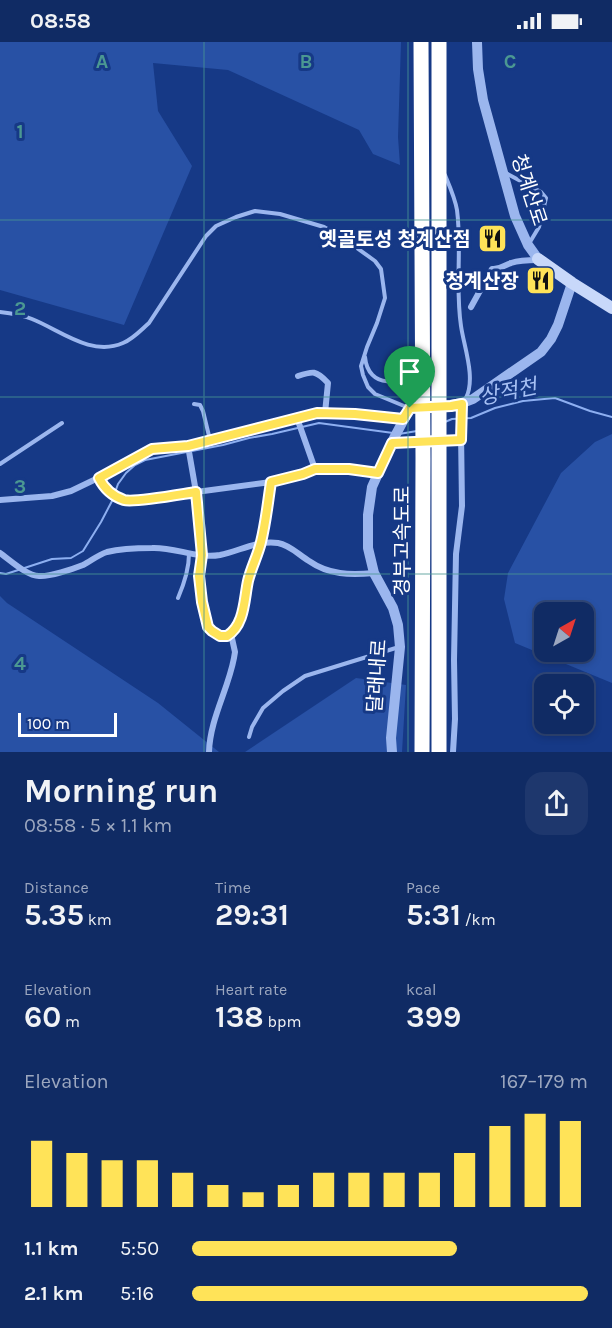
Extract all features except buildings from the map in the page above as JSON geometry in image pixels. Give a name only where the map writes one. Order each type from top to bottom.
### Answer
[{"type":"highway","name":"경부고속도로","points":[[421,42],[422,752]]},
{"type":"highway","name":"경부고속도로","points":[[439,42],[439,752]]},
{"type":"main road","name":"청계산로","points":[[538,260],[611,306]]},
{"type":"street","name":"청계산로","points":[[477,42],[483,100],[502,171],[515,216],[528,245],[538,260]]},
{"type":"street","points":[[471,307],[492,269],[497,270],[523,260],[538,260]]},
{"type":"street","points":[[410,408],[462,404],[473,399],[542,352],[558,325],[572,283]]},
{"type":"street","points":[[298,376],[312,372],[321,375],[328,383],[325,413]]},
{"type":"street","points":[[453,752],[456,554],[462,506],[462,404]]},
{"type":"street","name":"달래내로","points":[[392,752],[391,738],[400,647],[398,625],[393,608],[374,573],[369,548],[368,515],[372,487],[410,408]]},
{"type":"street","points":[[0,500],[51,496],[71,491],[152,449],[188,446],[298,421],[317,413],[401,423]]},
{"type":"street","points":[[298,421],[315,469]]},
{"type":"street","points":[[393,440],[461,436]]},
{"type":"street","points":[[188,446],[196,492],[202,555],[199,576],[202,602],[207,624],[220,636],[231,634],[237,627],[243,612],[248,581],[261,543],[271,482]]},
{"type":"street","points":[[99,478],[105,488],[120,498],[139,500],[271,482],[315,469],[349,469],[378,473]]},
{"type":"street","points":[[0,553],[29,574],[38,576],[80,566],[107,552],[154,548],[202,555],[219,555],[261,543],[276,543],[286,545],[318,567],[338,574],[374,573]]},
{"type":"street","points":[[209,752],[214,720],[234,661],[235,652],[231,634]]},
{"type":"lane","points":[[438,155],[452,191],[457,214],[460,323],[470,377],[468,395],[462,404]]},
{"type":"lane","points":[[502,171],[542,193],[546,198],[540,227],[528,245]]},
{"type":"lane","points":[[0,312],[32,319],[90,346],[109,347],[123,344],[149,323],[206,236],[216,226],[255,211],[280,214],[324,227],[344,238],[375,261],[381,269],[385,298],[367,347],[362,366],[363,375],[368,387],[375,394],[410,408]]},
{"type":"lane","points":[[367,347],[366,364],[369,372],[382,380],[395,381],[408,374],[413,368],[422,341]]},
{"type":"lane","points":[[194,404],[200,405],[203,411],[210,440]]},
{"type":"lane","points":[[0,464],[62,423]]},
{"type":"lane","points":[[178,598],[189,561],[189,553]]},
{"type":"lane","points":[[249,737],[263,708],[306,675],[400,647]]},
{"type":"shaded area","points":[[0,42],[401,42],[398,137],[400,165],[373,154],[359,130],[228,70],[153,63],[158,111],[192,166],[124,325],[0,290]]},
{"type":"shaded area","points":[[612,434],[612,683],[561,662],[594,662],[594,602],[534,602],[534,651],[515,643],[504,599],[508,573],[561,473],[595,442]]},
{"type":"shaded area","points":[[0,596],[7,603],[158,703],[219,752],[0,752]]},
{"type":"shaded area","points":[[356,678],[406,685],[402,752],[245,752]]},
{"type":"waterway","name":"상적천","points":[[445,422],[452,419],[471,418],[495,408],[523,401],[555,398],[612,417]]},
{"type":"waterway","name":"상적천","points":[[0,573],[6,574],[52,559],[71,558],[83,551],[112,501],[118,484],[126,473],[145,460],[319,423],[393,433]]},
{"type":"waterway","name":"상적천","points":[[399,434],[417,431]]},
{"type":"place","name":"옛골토성 청계산점","points":[[492,239]]},
{"type":"place","name":"청계산장","points":[[540,281]]},
{"type":"route","points":[[462,404],[461,440],[392,443],[378,473],[349,469],[315,469],[271,482],[261,543],[248,581],[244,608],[237,627],[227,636],[220,636],[208,627],[202,602],[199,576],[202,555],[196,492],[127,500],[106,490],[99,478],[152,449],[188,446],[317,413],[403,419],[410,408],[462,404]]}]
